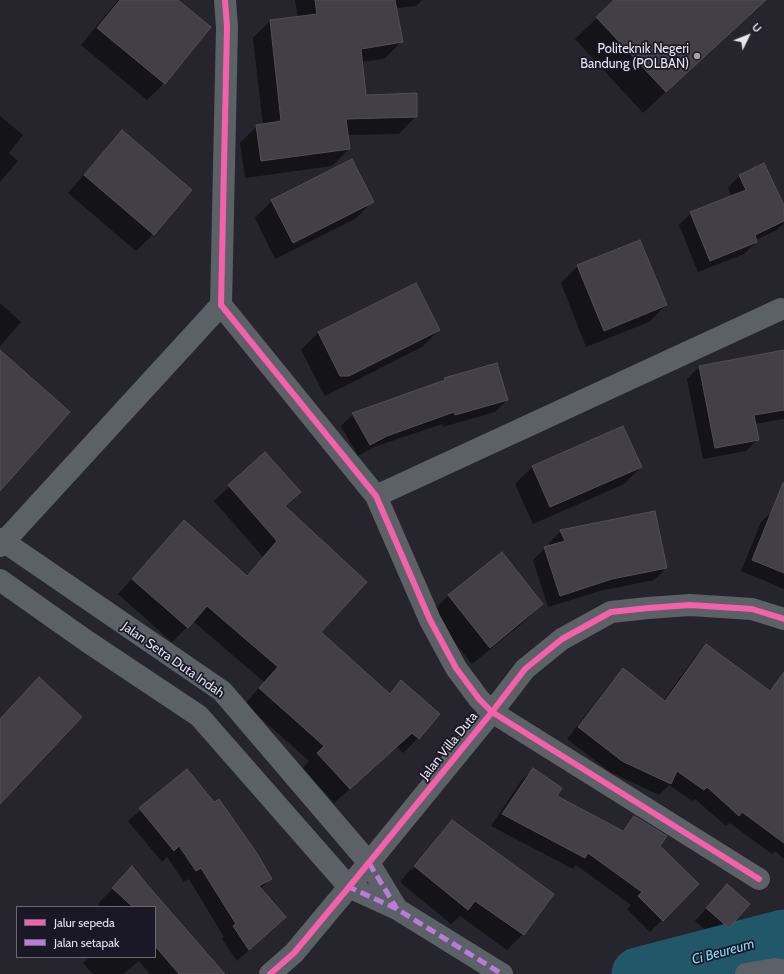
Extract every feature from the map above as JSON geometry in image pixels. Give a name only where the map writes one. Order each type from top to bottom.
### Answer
[{"type":"street","points":[[225,0],[227,27],[221,305],[376,496],[430,620],[456,668],[479,699],[492,712],[759,879]]},
{"type":"street","points":[[1,543],[221,305]]},
{"type":"street","points":[[376,496],[783,305]]},
{"type":"street","name":"Jalan Setra Duta Indah","points":[[1,543],[222,691],[368,863],[397,909]]},
{"type":"street","points":[[0,580],[88,642],[199,716],[349,887],[397,909],[502,974]]},
{"type":"street","name":"Jalan Villa Duta","points":[[270,974],[294,953],[492,712],[525,669],[562,639],[611,612],[690,605],[752,609],[784,619]]},
{"type":"street","points":[[746,974],[775,969],[784,971]]},
{"type":"building","points":[[120,0],[178,0],[211,27],[165,84],[97,28]]},
{"type":"building","points":[[315,0],[395,0],[403,42],[361,49],[366,95],[417,93],[417,117],[346,119],[350,149],[261,161],[256,125],[281,121],[270,20],[317,14]]},
{"type":"building","points":[[614,0],[766,0],[666,92],[596,17]]},
{"type":"building","points":[[122,130],[192,190],[154,235],[84,175]]},
{"type":"building","points":[[352,159],[374,202],[293,243],[271,200]]},
{"type":"building","points":[[764,163],[784,205],[784,221],[755,235],[757,242],[710,261],[690,212],[746,190],[739,175]]},
{"type":"building","points":[[640,240],[667,305],[604,331],[577,265]]},
{"type":"building","points":[[416,283],[440,330],[349,376],[340,376],[318,332]]},
{"type":"building","points":[[0,350],[70,412],[0,491]]},
{"type":"building","points":[[784,350],[784,410],[754,415],[759,440],[715,448],[699,366]]},
{"type":"building","points":[[497,363],[508,400],[455,415],[454,412],[387,436],[370,445],[352,413],[445,380],[444,378]]},
{"type":"building","points":[[623,426],[642,467],[550,507],[532,466]]},
{"type":"building","points":[[265,452],[301,492],[285,506],[367,582],[321,632],[390,694],[401,680],[440,714],[419,739],[412,733],[350,789],[317,753],[324,746],[259,688],[278,667],[207,606],[188,628],[132,579],[184,520],[247,576],[277,541],[228,485]]},
{"type":"building","points":[[784,483],[784,573],[752,560]]},
{"type":"building","points":[[655,511],[667,568],[612,579],[560,596],[544,547],[565,541],[560,530]]},
{"type":"building","points":[[502,552],[543,604],[490,648],[448,595]]},
{"type":"building","points":[[706,644],[770,691],[784,672],[784,843],[742,812],[739,816],[707,787],[704,790],[677,771],[671,784],[622,761],[578,727],[623,668],[665,701]]},
{"type":"building","points":[[39,677],[82,717],[0,804],[0,719]]},
{"type":"building","points":[[533,768],[562,788],[557,796],[623,831],[634,816],[667,836],[660,846],[699,884],[663,921],[638,896],[642,892],[588,853],[585,858],[502,814]]},
{"type":"building","points":[[187,769],[214,802],[219,799],[258,855],[272,879],[259,886],[286,917],[249,950],[233,926],[236,924],[201,868],[196,871],[179,846],[174,851],[139,808]]},
{"type":"building","points":[[452,820],[554,894],[524,935],[475,901],[468,910],[414,866]]},
{"type":"building","points":[[132,866],[225,974],[179,974],[156,947],[156,906],[132,906],[112,888]]},
{"type":"building","points":[[727,884],[750,904],[729,928],[706,908]]},
{"type":"waterway","name":"Ci Beureum","points":[[638,974],[784,936]]},
{"type":"marked path","points":[[369,863],[397,909]]},
{"type":"marked path","points":[[348,889],[349,887],[397,909],[502,974]]},
{"type":"cycle path","points":[[225,0],[227,27],[221,305],[376,496],[430,620],[456,668],[479,699],[492,712],[759,879]]},
{"type":"cycle path","points":[[270,974],[294,953],[492,712],[525,669],[562,639],[611,612],[648,608],[690,605],[752,609],[784,619]]},
{"type":"place","name":"Politeknik Negeri Bandung (POLBAN)","points":[[697,56]]}]
